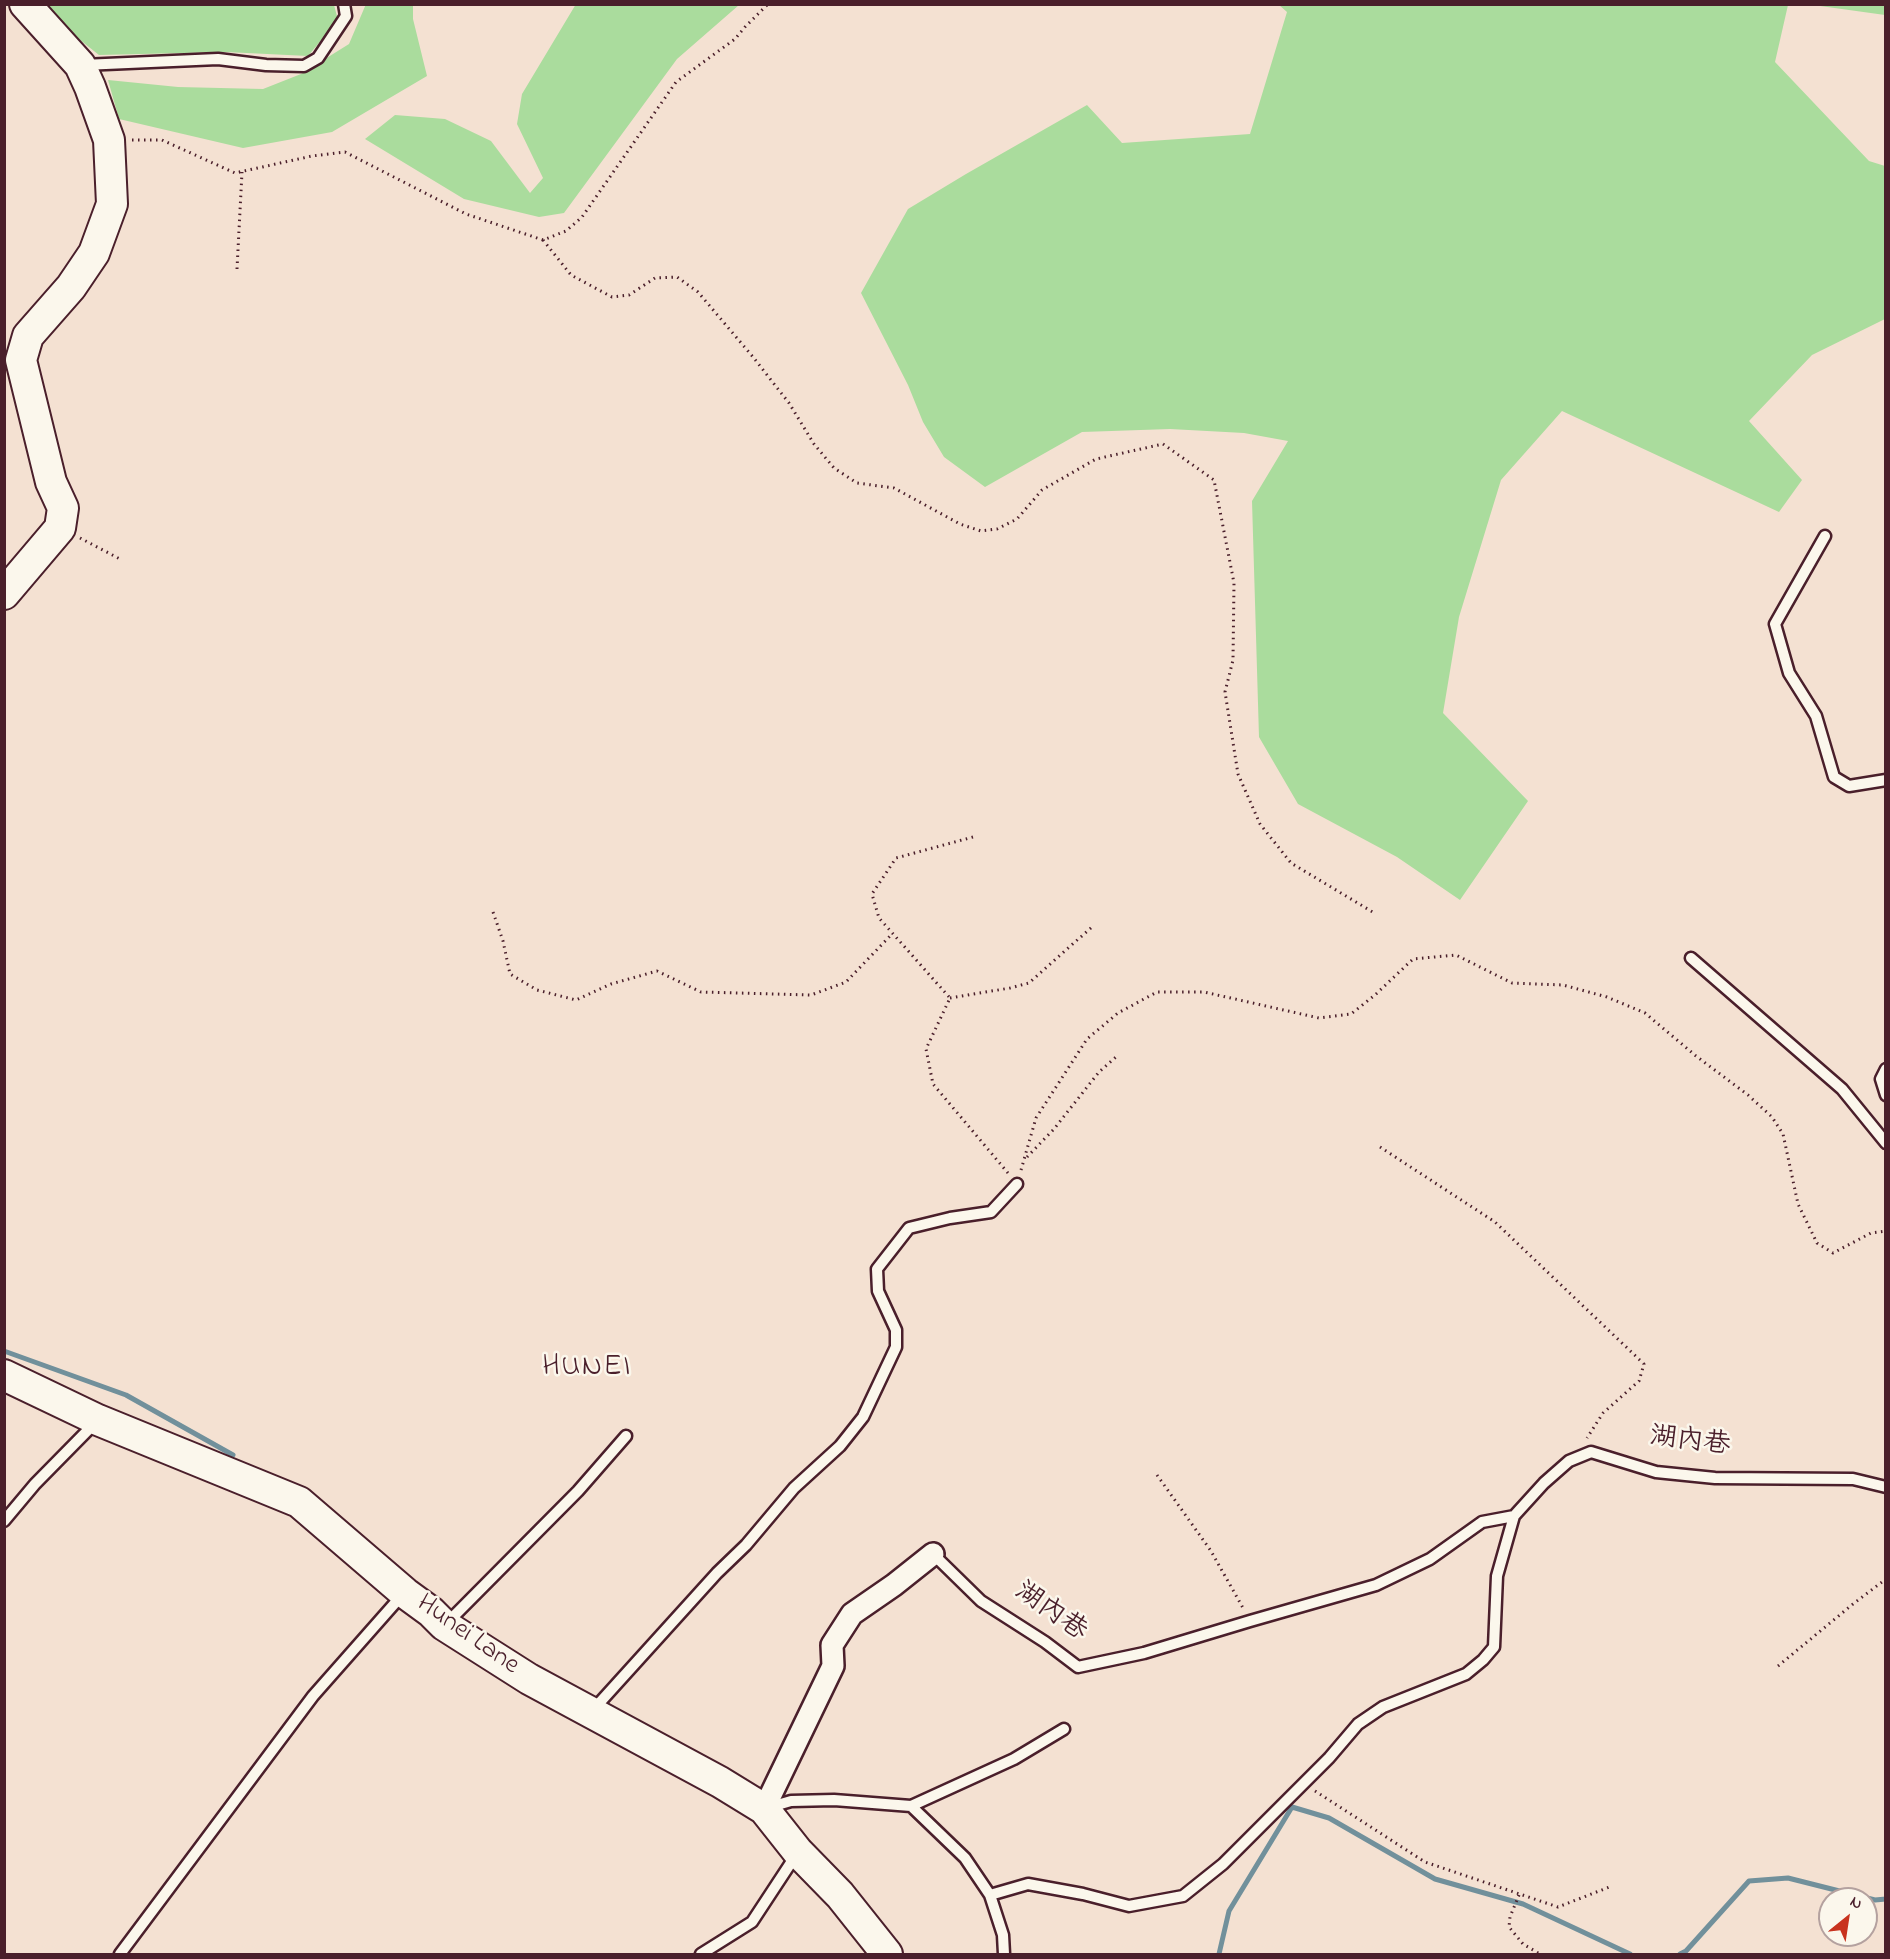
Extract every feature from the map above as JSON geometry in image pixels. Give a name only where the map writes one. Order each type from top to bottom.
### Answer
[{"type":"street","points":[[4,594],[60,528],[63,508],[51,482],[21,360],[28,336],[71,287],[94,253],[112,204],[109,140],[90,87],[80,65],[25,4]]},
{"type":"street","name":"Hunei Lane","points":[[4,1376],[98,1420],[299,1502],[444,1625],[529,1679],[720,1782],[764,1809],[798,1852],[840,1894],[887,1954]]},
{"type":"street","name":"湖內巷","points":[[764,1809],[833,1666],[832,1645],[852,1614],[933,1554]]},
{"type":"lane","points":[[80,65],[218,59],[266,65],[304,66],[318,58],[346,16],[344,4]]},
{"type":"lane","points":[[1825,536],[1774,624],[1789,673],[1816,716],[1834,777],[1849,786],[1886,780]]},
{"type":"lane","points":[[1691,958],[1842,1089],[1886,1143]]},
{"type":"lane","points":[[1886,1069],[1881,1078],[1886,1095]]},
{"type":"lane","points":[[591,1712],[717,1573],[746,1545],[794,1488],[840,1446],[863,1417],[896,1347],[896,1330],[878,1291],[877,1269],[909,1228],[950,1218],[991,1212],[1017,1184]]},
{"type":"lane","points":[[4,1521],[35,1484],[98,1420]]},
{"type":"lane","points":[[444,1625],[578,1491],[626,1436]]},
{"type":"lane","name":"湖內巷","points":[[1574,1458],[1590,1452],[1664,1473],[1715,1478],[1853,1479],[1886,1487]]},
{"type":"lane","points":[[990,1895],[1028,1884],[1083,1894],[1129,1906],[1183,1896],[1222,1864],[1329,1758],[1358,1724],[1383,1707],[1466,1674],[1483,1660],[1494,1647],[1497,1576],[1514,1516],[1544,1483],[1574,1458]]},
{"type":"lane","name":"湖內巷","points":[[933,1554],[981,1601],[1045,1642],[1078,1667],[1144,1653],[1376,1585],[1430,1559],[1482,1522],[1514,1516]]},
{"type":"lane","points":[[120,1954],[313,1696],[405,1593]]},
{"type":"lane","points":[[764,1809],[791,1801],[834,1800],[910,1806],[1014,1759],[1064,1730]]},
{"type":"lane","points":[[910,1806],[965,1858],[990,1895],[1003,1935],[1004,1954]]},
{"type":"lane","points":[[701,1954],[752,1922],[798,1852]]},
{"type":"path","points":[[543,240],[566,231],[582,217],[676,82],[735,39],[768,4]]},
{"type":"path","points":[[109,140],[162,140],[235,174],[312,156],[345,152],[466,214],[543,240],[571,275],[612,297],[629,295],[655,278],[677,277],[698,292],[753,357],[789,403],[814,444],[834,468],[857,483],[894,488],[960,524],[981,531],[997,529],[1017,519],[1042,490],[1096,459],[1162,444],[1214,480],[1234,583],[1233,660],[1225,692],[1238,774],[1260,824],[1291,863],[1376,914]]},
{"type":"path","points":[[237,269],[242,172]]},
{"type":"path","points":[[60,528],[120,559]]},
{"type":"path","points":[[950,999],[891,935],[879,918],[872,894],[896,858],[973,837]]},
{"type":"path","points":[[493,912],[503,941],[510,974],[537,990],[576,1000],[611,984],[657,971],[700,992],[811,995],[846,982],[891,935]]},
{"type":"path","points":[[950,999],[1010,988],[1029,982],[1093,926]]},
{"type":"path","points":[[1017,1184],[1036,1118],[1087,1040],[1118,1013],[1157,992],[1204,992],[1318,1018],[1351,1014],[1413,959],[1456,955],[1512,983],[1563,986],[1607,997],[1645,1013],[1696,1056],[1748,1095],[1772,1117],[1783,1134],[1798,1204],[1817,1243],[1833,1253],[1871,1233],[1886,1231]]},
{"type":"path","points":[[950,999],[926,1049],[933,1084],[1017,1184]]},
{"type":"path","points":[[1025,1158],[1054,1130],[1099,1072],[1116,1057]]},
{"type":"path","points":[[1380,1147],[1495,1222],[1644,1364],[1639,1381],[1603,1413],[1574,1458]]},
{"type":"path","points":[[1157,1475],[1211,1551],[1250,1621]]},
{"type":"path","points":[[1778,1666],[1886,1579]]},
{"type":"path","points":[[1303,1784],[1425,1862],[1558,1907],[1612,1886]]},
{"type":"path","points":[[1519,1894],[1510,1917],[1509,1927],[1523,1944],[1540,1954]]},
{"type":"green space","points":[[366,4],[413,5],[413,19],[427,76],[332,132],[243,148],[119,119],[108,80],[178,87],[263,89],[301,74],[349,44]]},
{"type":"green space","points":[[576,4],[739,5],[677,59],[564,213],[539,217],[464,199],[365,139],[395,115],[445,119],[491,141],[530,193],[543,178],[517,124],[522,94]]},
{"type":"green space","points":[[36,5],[334,5],[338,20],[308,56],[226,52],[99,55]]},
{"type":"green space","points":[[1279,5],[1788,5],[1775,62],[1869,161],[1885,166],[1885,319],[1812,355],[1749,421],[1802,480],[1779,512],[1562,411],[1501,480],[1459,617],[1443,713],[1528,801],[1460,900],[1397,857],[1298,804],[1259,737],[1252,501],[1288,441],[1244,433],[1170,429],[1082,432],[985,487],[944,457],[923,422],[908,385],[861,293],[908,209],[1087,105],[1122,143],[1250,134],[1287,12]]},
{"type":"green space","points":[[1813,5],[1885,5],[1885,15]]},
{"type":"waterway","points":[[4,1351],[126,1395],[233,1455]]},
{"type":"waterway","points":[[1219,1954],[1229,1911],[1292,1807],[1329,1818],[1435,1879],[1523,1904],[1630,1954]]},
{"type":"waterway","points":[[1680,1954],[1686,1951],[1749,1881],[1788,1878],[1875,1900],[1886,1899]]},
{"type":"district","name":"HUNEI","points":[[587,1369]]}]
